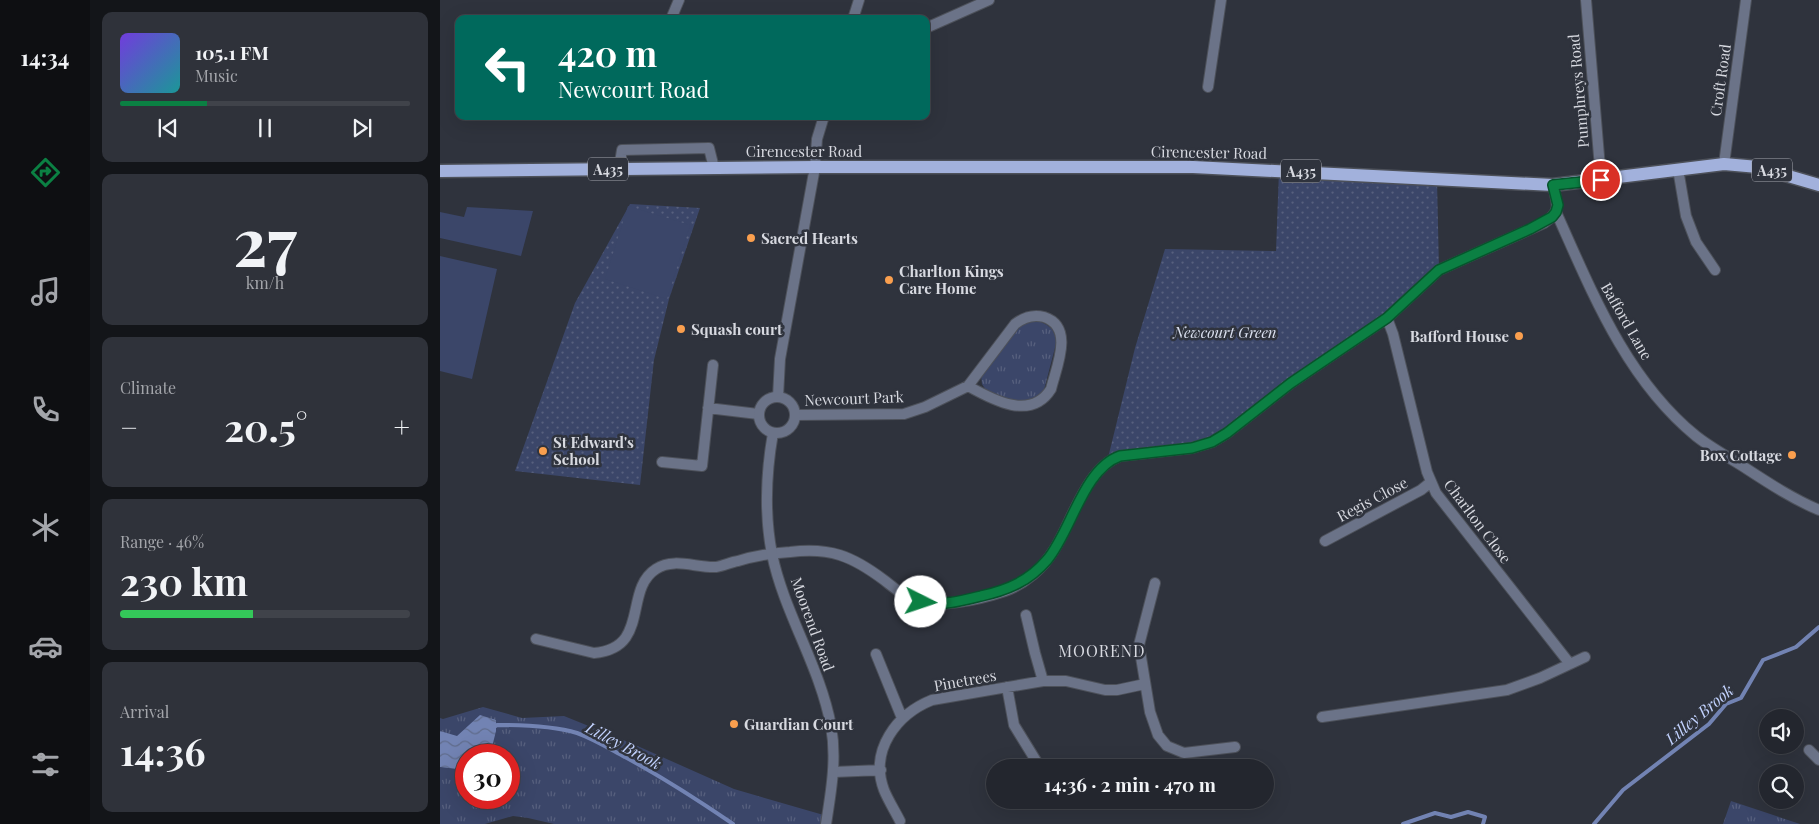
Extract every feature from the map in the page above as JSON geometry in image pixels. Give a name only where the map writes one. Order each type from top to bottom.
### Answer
[{"type":"main road","name":"Cirencester Road","points":[[440,171],[815,167],[1226,168],[1553,185],[1724,164],[1758,167],[1819,185]]},
{"type":"street","points":[[673,15],[679,0]]},
{"type":"street","points":[[854,15],[859,0]]},
{"type":"street","points":[[930,26],[990,0]]},
{"type":"street","points":[[1208,86],[1221,0]]},
{"type":"street","name":"Pumphreys Road","points":[[1586,0],[1601,180]]},
{"type":"street","name":"Croft Road","points":[[1724,164],[1746,0]]},
{"type":"street","points":[[778,397],[780,359],[815,167],[817,139],[823,120]]},
{"type":"street","points":[[619,169],[622,150],[709,148],[714,168]]},
{"type":"street","points":[[1678,169],[1686,216],[1696,242],[1715,270]]},
{"type":"street","name":"Bafford Lane","points":[[1553,185],[1558,205],[1556,212],[1590,287],[1625,354],[1662,404],[1696,436],[1797,501],[1819,510]]},
{"type":"street","points":[[536,639],[586,652],[602,653],[610,650],[621,643],[628,635],[646,579],[656,569],[676,563],[717,567],[738,560],[772,554],[820,550],[842,555],[868,568],[912,599],[931,604],[953,603],[1004,591],[1031,576],[1048,559],[1092,481],[1109,460],[1120,456],[1192,448],[1212,442],[1227,433],[1291,383],[1387,318],[1439,270],[1544,223],[1556,212]]},
{"type":"street","name":"Newcourt Park","points":[[795,415],[904,414],[925,407],[968,386],[1015,324],[1021,320],[1027,317],[1041,316],[1057,327],[1062,339],[1051,389],[1038,402],[1027,407],[1015,406],[968,386]]},
{"type":"street","name":"Charlton Close","points":[[1387,318],[1393,334],[1424,461],[1431,482],[1442,502],[1570,664]]},
{"type":"street","points":[[662,462],[702,466],[713,365]]},
{"type":"street","points":[[778,397],[784,398],[792,405],[795,415],[788,429],[784,432],[773,433],[764,428],[758,414],[765,401],[769,398],[778,397]]},
{"type":"street","points":[[708,408],[758,414]]},
{"type":"street","name":"Moorend Road","points":[[773,433],[767,484],[772,554],[784,593],[817,677],[831,727],[834,772],[826,824]]},
{"type":"street","name":"Regis Close","points":[[1325,540],[1421,490],[1431,482]]},
{"type":"street","points":[[1155,583],[1139,645],[1155,729],[1167,746],[1178,752],[1190,753],[1235,747]]},
{"type":"street","points":[[1026,615],[1043,681]]},
{"type":"street","points":[[876,654],[902,718]]},
{"type":"street","points":[[1322,717],[1507,690],[1540,678],[1585,657]]},
{"type":"street","name":"Pinetrees","points":[[900,821],[884,790],[881,770],[882,754],[887,739],[902,718],[911,710],[932,700],[1043,681],[1066,681],[1105,690],[1117,690],[1145,684]]},
{"type":"street","name":"Pinetrees","points":[[1007,687],[1014,725],[1035,759]]},
{"type":"street","points":[[1809,750],[1819,760]]},
{"type":"street","points":[[834,772],[881,770]]},
{"type":"green space","name":"Newcourt Green","points":[[1279,170],[1437,180],[1439,270],[1387,318],[1212,442],[1107,462],[1135,348],[1165,249],[1276,251]]},
{"type":"green space","points":[[630,204],[700,208],[669,299],[654,360],[640,485],[515,471],[575,303]]},
{"type":"green space","points":[[628,206],[690,225],[667,299],[605,279]]},
{"type":"green space","points":[[467,207],[533,211],[521,256],[440,238],[440,212],[464,217]]},
{"type":"green space","points":[[440,256],[497,269],[472,379],[440,371]]},
{"type":"green space","points":[[1031,321],[1047,325],[1052,329],[1057,340],[1041,395],[1036,399],[1020,403],[987,392],[982,384],[981,376],[1016,329],[1020,325]]},
{"type":"green space","points":[[483,707],[522,718],[564,716],[734,789],[827,816],[826,824],[554,824],[513,816],[485,824],[440,824],[440,718],[443,719]]},
{"type":"green space","points":[[1731,801],[1800,824],[1723,824]]},
{"type":"water","points":[[480,715],[496,720],[493,744],[455,744],[455,769],[440,767],[440,731],[457,736]]},
{"type":"waterway","name":"Lilley Brook","points":[[1594,824],[1623,790],[1709,724],[1726,704],[1741,698],[1763,660],[1796,647],[1819,627]]},
{"type":"waterway","name":"Lilley Brook","points":[[494,727],[497,725],[537,726],[583,735],[653,773],[733,824]]},
{"type":"waterway","name":"Lilley Brook","points":[[1403,824],[1435,813],[1451,817],[1468,812],[1485,817],[1483,824]]},
{"type":"place","name":"Sacred Hearts","points":[[751,238]]},
{"type":"place","name":"Charlton Kings Care Home","points":[[889,280]]},
{"type":"place","name":"Squash court","points":[[681,329]]},
{"type":"place","name":"Bafford House","points":[[1519,336]]},
{"type":"place","name":"St Edward's School","points":[[543,451]]},
{"type":"place","name":"Box Cottage","points":[[1792,455]]},
{"type":"place","name":"Guardian Court","points":[[734,724]]},
{"type":"district","name":"MOOREND","points":[[1102,650]]},
{"type":"route","points":[[921,602],[931,604],[953,603],[1004,591],[1023,582],[1048,559],[1092,481],[1109,460],[1120,456],[1192,448],[1212,442],[1227,433],[1291,383],[1387,318],[1439,270],[1544,223],[1552,217],[1558,205],[1553,185],[1601,180]]}]
